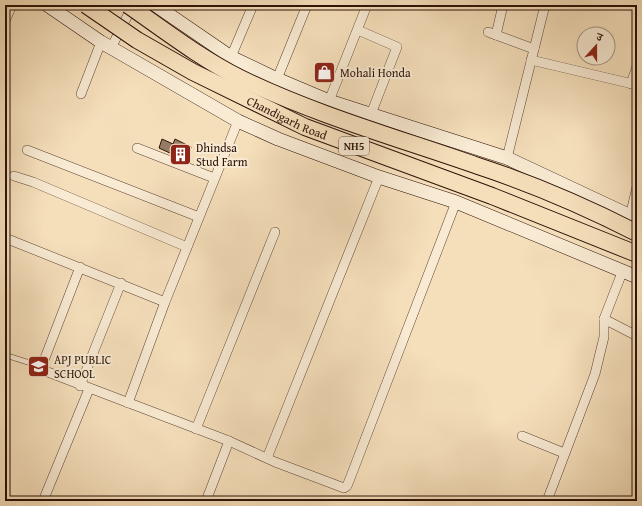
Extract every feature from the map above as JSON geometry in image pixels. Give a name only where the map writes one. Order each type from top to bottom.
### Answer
[{"type":"highway","name":"Chandigarh Road","points":[[86,5],[137,40],[193,72],[305,127],[492,196],[637,254]]},
{"type":"highway","name":"NH5","points":[[128,5],[215,64],[267,90],[338,120],[480,166],[563,198],[637,233]]},
{"type":"main road","points":[[47,5],[106,45],[238,121],[278,140],[379,177],[456,202],[622,270],[637,278]]},
{"type":"main road","points":[[155,5],[231,57],[277,79],[329,101],[507,158],[633,218]]},
{"type":"street","points":[[5,21],[12,5]]},
{"type":"street","points":[[81,94],[106,45],[133,5]]},
{"type":"street","points":[[231,57],[253,5]]},
{"type":"street","points":[[277,79],[307,5]]},
{"type":"street","points":[[329,101],[367,5]]},
{"type":"street","points":[[503,5],[492,34],[534,49]]},
{"type":"street","points":[[507,158],[545,5]]},
{"type":"street","points":[[358,30],[397,47],[370,114]]},
{"type":"street","points":[[531,60],[634,85],[637,66]]},
{"type":"street","points":[[128,402],[165,302],[238,121]]},
{"type":"street","points":[[137,148],[214,178]]},
{"type":"street","points":[[27,150],[199,217]]},
{"type":"street","points":[[14,176],[33,182],[187,247]]},
{"type":"street","points":[[267,458],[379,177]]},
{"type":"street","points":[[633,218],[637,187]]},
{"type":"street","points":[[80,267],[43,363],[43,368],[49,374],[128,402],[229,441],[340,487],[347,486],[456,202]]},
{"type":"street","points":[[196,429],[275,232]]},
{"type":"street","points":[[5,238],[121,283],[165,302]]},
{"type":"street","points":[[547,501],[595,374],[604,337],[604,319],[622,270]]},
{"type":"street","points":[[43,501],[121,283]]},
{"type":"street","points":[[604,319],[637,336]]},
{"type":"street","points":[[522,436],[564,453]]},
{"type":"street","points":[[206,501],[229,441]]},
{"type":"lane","points":[[5,355],[43,368]]},
{"type":"building","name":"Dhindsa Stud Farm","points":[[162,139],[173,144],[175,139],[191,147],[187,161],[159,148]]},
{"type":"place","name":"Mohali Honda","points":[[324,72]]},
{"type":"place","name":"Dhindsa Stud Farm","points":[[181,154]]},
{"type":"place","name":"APJ PUBLIC SCHOOL","points":[[39,366]]}]
